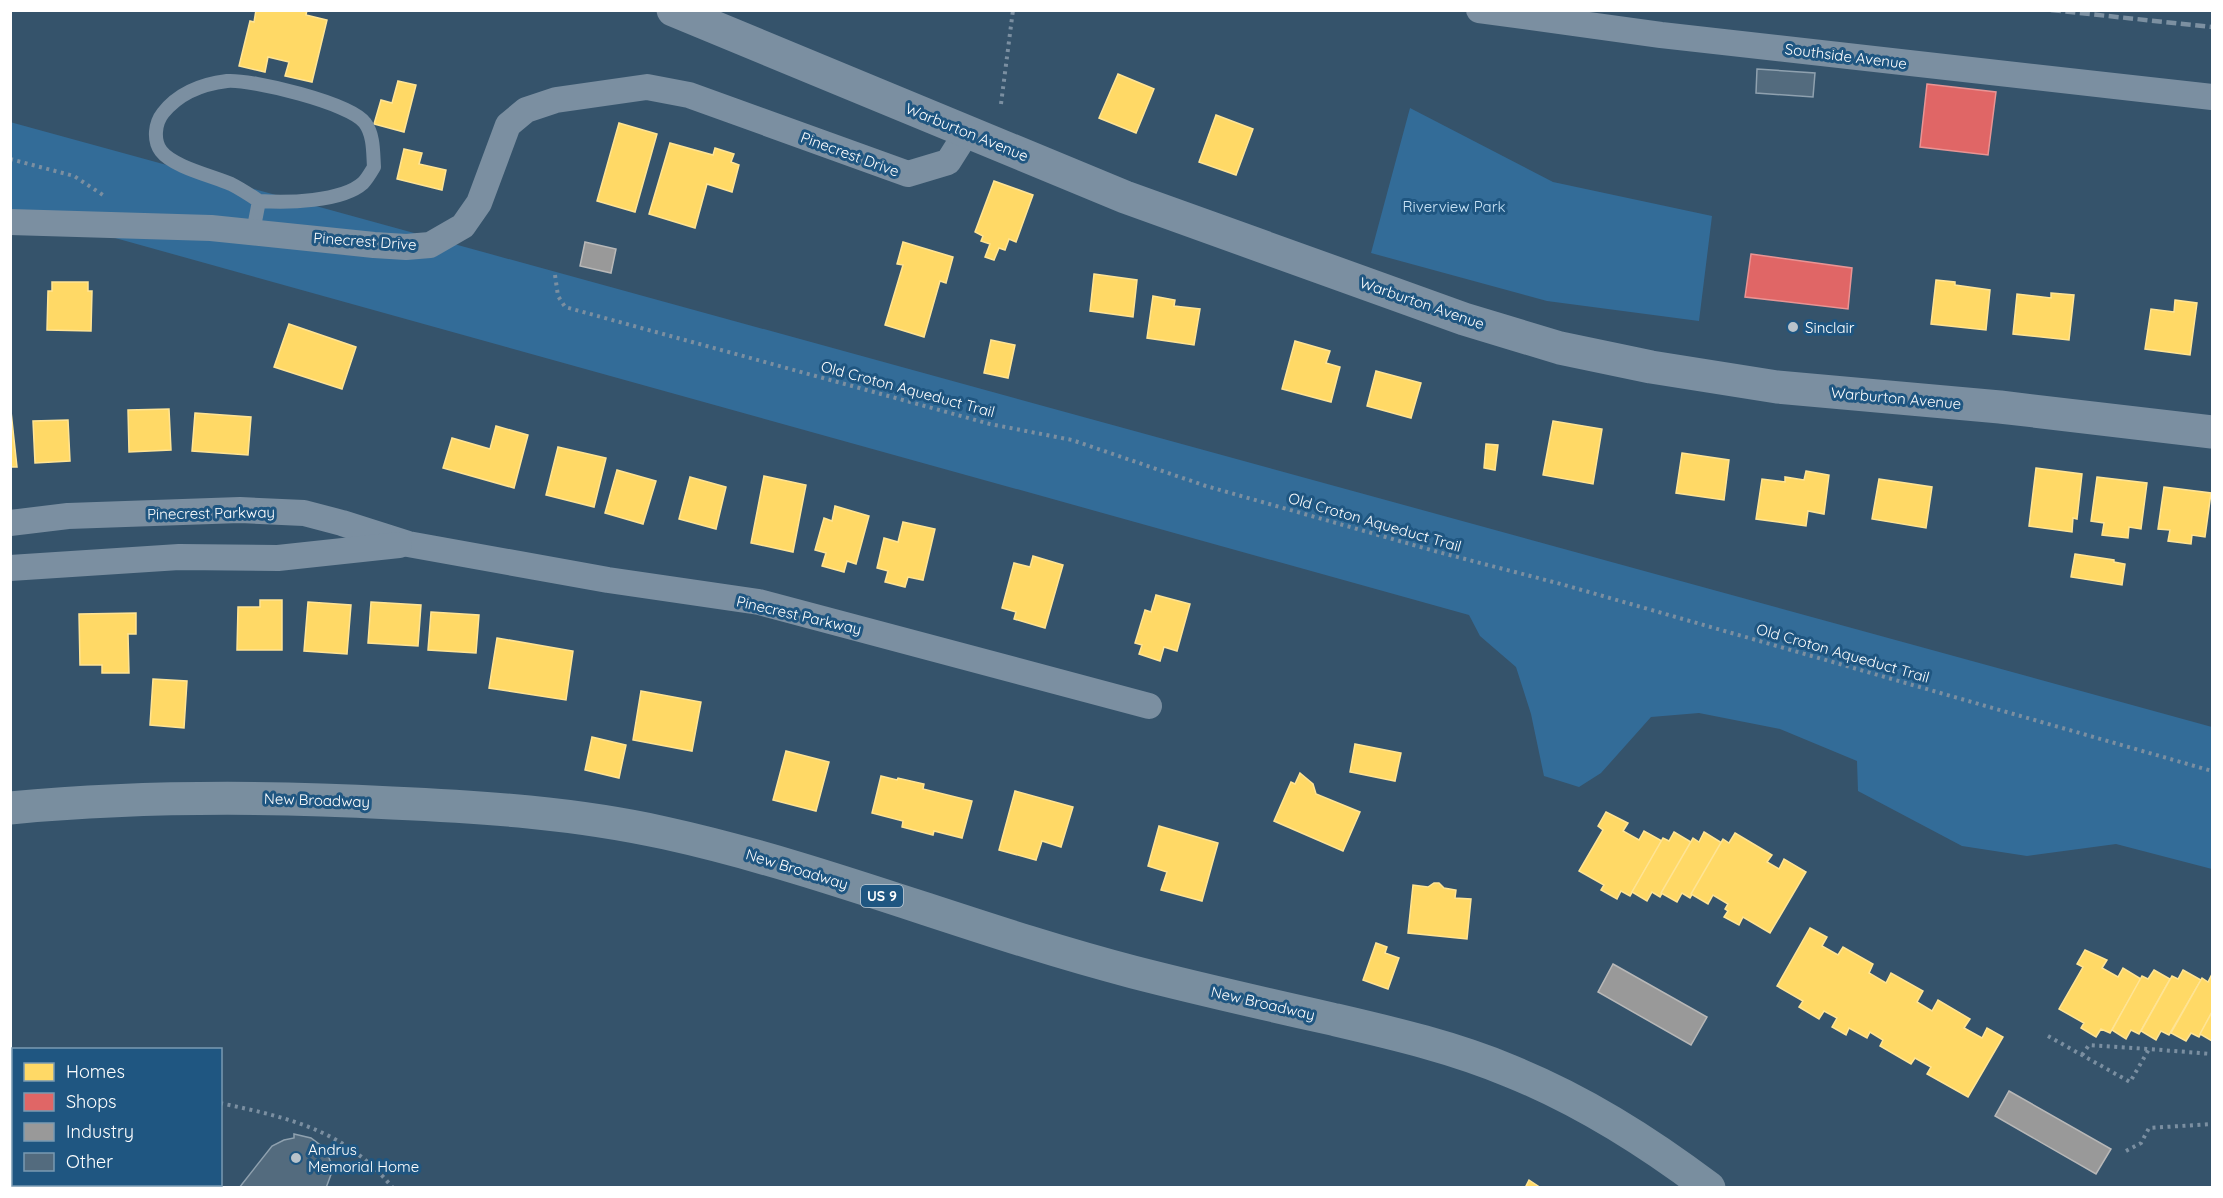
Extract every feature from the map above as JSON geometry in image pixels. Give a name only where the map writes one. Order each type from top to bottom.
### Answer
[{"type":"main road","name":"New Broadway","points":[[10,808],[180,797],[342,800],[538,813],[660,832],[772,860],[1001,934],[1124,970],[1382,1030],[1473,1057],[1529,1079],[1584,1105],[1650,1144],[1709,1188]]},
{"type":"street","name":"Warburton Avenue","points":[[673,10],[1125,197],[1464,319],[1560,348],[1651,367],[1777,387],[2000,407],[2212,432]]},
{"type":"street","name":"Southside Avenue","points":[[1479,10],[1661,35],[2212,97]]},
{"type":"street","name":"Pinecrest Drive","points":[[10,222],[253,232],[406,247],[430,245],[464,226],[479,203],[508,125],[526,110],[556,100],[647,87],[689,95],[908,174],[948,162],[967,132]]},
{"type":"street","name":"Pinecrest Parkway","points":[[10,523],[68,516],[240,510],[304,513],[408,544],[608,580],[759,602],[1149,706]]},
{"type":"street","name":"Pinecrest Parkway","points":[[10,568],[179,557],[278,558],[408,544]]},
{"type":"lane","points":[[229,81],[288,90],[344,109],[365,121],[370,133],[374,167],[363,183],[344,193],[317,199],[259,201],[233,185],[176,162],[161,152],[156,137],[157,120],[172,101],[203,86],[229,81]]},
{"type":"lane","points":[[253,232],[259,201]]},
{"type":"path","points":[[1001,104],[1013,10]]},
{"type":"path","points":[[10,159],[75,176],[106,197],[112,207],[138,226]]},
{"type":"path","name":"Old Croton Aqueduct Trail","points":[[555,275],[558,296],[565,307],[990,424],[1072,440],[1206,486],[1437,552],[1561,584],[2212,771]]},
{"type":"path","points":[[2048,1036],[2130,1082],[2149,1049]]},
{"type":"path","points":[[2082,1055],[2089,1046],[2212,1054]]},
{"type":"path","points":[[222,1103],[268,1113],[324,1131],[356,1153],[393,1188]]},
{"type":"path","points":[[2126,1151],[2141,1143],[2149,1128],[2212,1124]]},
{"type":"green space","name":"Riverview Park","points":[[1410,108],[1553,182],[1712,216],[1699,321],[1547,301],[1371,253]]},
{"type":"green space","points":[[10,122],[2212,727],[2212,869],[2116,844],[2027,856],[1962,846],[1858,791],[1857,761],[1780,729],[1699,713],[1651,717],[1601,773],[1579,787],[1544,776],[1531,714],[1516,667],[1480,636],[1469,615],[11,209]]},
{"type":"building: Homes","points":[[256,10],[307,10],[306,15],[327,20],[312,82],[285,76],[289,62],[268,57],[265,72],[239,66],[250,21],[254,22]]},
{"type":"building: Homes","points":[[1118,74],[1154,89],[1136,133],[1099,118]]},
{"type":"building: Homes","points":[[398,81],[416,85],[404,132],[374,124],[381,100],[392,103]]},
{"type":"building: Homes","points":[[1216,115],[1253,129],[1236,175],[1199,162]]},
{"type":"building: Homes","points":[[619,123],[657,134],[635,212],[597,201]]},
{"type":"building: Homes","points":[[670,143],[713,155],[715,148],[734,154],[731,162],[739,165],[732,192],[707,184],[695,228],[649,214]]},
{"type":"building: Homes","points":[[404,149],[422,153],[419,164],[446,170],[442,190],[397,179]]},
{"type":"building: Homes","points":[[994,181],[1033,195],[1016,242],[1009,239],[1005,250],[999,248],[994,260],[985,257],[990,244],[981,241],[983,236],[975,232]]},
{"type":"building: Homes","points":[[903,242],[953,257],[946,283],[940,281],[924,337],[885,325],[903,265],[897,264]]},
{"type":"building: Homes","points":[[1094,274],[1137,280],[1133,317],[1090,311]]},
{"type":"building: Homes","points":[[1936,280],[1990,290],[1986,330],[1931,324]]},
{"type":"building: Homes","points":[[52,282],[88,282],[88,291],[92,291],[91,331],[47,330],[48,291],[52,291]]},
{"type":"building: Homes","points":[[2051,293],[2074,295],[2069,340],[2013,334],[2017,294],[2051,298]]},
{"type":"building: Homes","points":[[1153,296],[1175,300],[1174,306],[1200,309],[1194,345],[1147,338]]},
{"type":"building: Homes","points":[[2175,300],[2197,303],[2190,355],[2145,349],[2151,309],[2174,312]]},
{"type":"building: Homes","points":[[289,324],[356,347],[342,389],[274,367]]},
{"type":"building: Homes","points":[[991,340],[1015,345],[1008,378],[984,373]]},
{"type":"building: Homes","points":[[1295,341],[1330,351],[1326,363],[1340,367],[1331,402],[1282,389]]},
{"type":"building: Homes","points":[[1376,371],[1421,383],[1411,418],[1367,406]]},
{"type":"building: Homes","points":[[10,402],[17,467],[10,467]]},
{"type":"building: Homes","points":[[169,409],[171,450],[129,452],[128,410]]},
{"type":"building: Homes","points":[[195,413],[251,417],[248,455],[192,451]]},
{"type":"building: Homes","points":[[68,420],[70,461],[35,463],[33,421]]},
{"type":"building: Homes","points":[[1553,421],[1602,429],[1593,484],[1543,475]]},
{"type":"building: Homes","points":[[496,426],[528,435],[514,488],[443,468],[452,438],[490,449]]},
{"type":"building: Homes","points":[[1486,444],[1498,445],[1495,470],[1484,468]]},
{"type":"building: Homes","points":[[558,447],[606,458],[594,507],[546,495]]},
{"type":"building: Homes","points":[[1682,453],[1729,460],[1724,500],[1676,493]]},
{"type":"building: Homes","points":[[2036,468],[2082,474],[2077,519],[2073,518],[2072,532],[2029,526]]},
{"type":"building: Homes","points":[[617,470],[656,481],[643,524],[605,513]]},
{"type":"building: Homes","points":[[1806,471],[1829,475],[1824,514],[1808,511],[1806,526],[1756,519],[1762,479],[1785,482],[1785,477],[1804,480]]},
{"type":"building: Homes","points":[[764,476],[806,485],[793,552],[751,543]]},
{"type":"building: Homes","points":[[690,477],[726,487],[716,529],[679,519]]},
{"type":"building: Homes","points":[[2097,477],[2147,483],[2141,529],[2129,527],[2128,538],[2102,535],[2104,523],[2091,521]]},
{"type":"building: Homes","points":[[1879,479],[1932,487],[1926,528],[1872,519]]},
{"type":"building: Homes","points":[[2164,487],[2211,493],[2205,537],[2192,535],[2191,544],[2168,541],[2170,530],[2158,529]]},
{"type":"building: Homes","points":[[835,506],[869,516],[856,564],[847,561],[844,572],[822,566],[826,553],[815,550],[824,518],[832,521]]},
{"type":"building: Homes","points":[[903,522],[935,529],[923,580],[908,577],[905,587],[885,582],[888,571],[877,568],[884,538],[898,542]]},
{"type":"building: Homes","points":[[2075,554],[2125,564],[2122,585],[2071,577]]},
{"type":"building: Homes","points":[[1033,556],[1063,565],[1045,628],[1014,619],[1016,612],[1002,608],[1014,563],[1030,567]]},
{"type":"building: Homes","points":[[1156,595],[1190,604],[1177,651],[1164,647],[1160,661],[1139,654],[1142,645],[1135,643],[1145,610],[1151,612]]},
{"type":"building: Homes","points":[[260,600],[282,600],[282,650],[237,650],[238,607],[260,607]]},
{"type":"building: Homes","points":[[308,602],[351,605],[347,654],[304,651]]},
{"type":"building: Homes","points":[[371,602],[421,605],[418,646],[368,643]]},
{"type":"building: Homes","points":[[431,612],[479,615],[476,653],[428,650]]},
{"type":"building: Homes","points":[[136,613],[136,634],[128,634],[129,673],[102,673],[102,665],[80,665],[79,614]]},
{"type":"building: Homes","points":[[497,638],[573,651],[566,700],[489,688]]},
{"type":"building: Homes","points":[[153,679],[187,681],[184,728],[150,725]]},
{"type":"building: Homes","points":[[641,691],[701,702],[692,751],[633,740]]},
{"type":"building: Homes","points":[[592,737],[626,745],[619,778],[585,770]]},
{"type":"building: Homes","points":[[1355,744],[1401,753],[1395,781],[1350,772]]},
{"type":"building: Homes","points":[[786,751],[829,762],[816,811],[773,800]]},
{"type":"building: Homes","points":[[1300,773],[1313,784],[1316,794],[1360,812],[1343,851],[1274,821],[1291,782],[1295,784]]},
{"type":"building: Homes","points":[[881,776],[924,784],[923,789],[972,801],[962,838],[934,831],[933,835],[902,827],[903,821],[872,813]]},
{"type":"building: Homes","points":[[1015,791],[1073,807],[1061,847],[1042,841],[1036,860],[999,850]]},
{"type":"building: Homes","points":[[1606,812],[1628,823],[1623,831],[1639,840],[1644,831],[1662,841],[1630,896],[1621,891],[1617,899],[1601,890],[1604,885],[1579,871],[1603,830],[1598,826]]},
{"type":"building: Homes","points":[[1159,826],[1218,843],[1202,901],[1161,890],[1167,872],[1148,866]]},
{"type":"building: Homes","points":[[1674,832],[1691,842],[1660,897],[1652,892],[1647,901],[1632,892],[1663,838],[1669,841]]},
{"type":"building: Homes","points":[[1704,832],[1722,843],[1690,898],[1682,893],[1677,902],[1661,893],[1693,838],[1699,842]]},
{"type":"building: Homes","points":[[1735,833],[1772,855],[1767,862],[1779,869],[1784,859],[1806,872],[1770,933],[1743,917],[1739,925],[1724,917],[1728,911],[1725,909],[1728,904],[1713,895],[1708,904],[1691,894],[1723,839],[1729,843]]},
{"type":"building: Homes","points":[[1434,883],[1456,890],[1455,898],[1471,899],[1467,939],[1408,933],[1413,885],[1428,887]]},
{"type":"building: Homes","points":[[1810,928],[1827,937],[1822,946],[1838,955],[1843,947],[1873,964],[1869,973],[1886,983],[1891,973],[1923,991],[1917,1002],[1932,1011],[1938,1000],[1970,1019],[1964,1028],[1982,1038],[1987,1028],[2003,1037],[1968,1097],[1927,1074],[1931,1067],[1915,1058],[1911,1064],[1880,1046],[1883,1040],[1870,1032],[1867,1038],[1849,1028],[1846,1035],[1832,1027],[1837,1018],[1824,1011],[1819,1019],[1799,1007],[1803,1001],[1777,986]]},
{"type":"building: Homes","points":[[1376,943],[1387,947],[1385,953],[1399,958],[1388,989],[1363,980]]},
{"type":"building: Homes","points":[[2085,950],[2107,960],[2102,968],[2118,977],[2123,968],[2141,979],[2110,1033],[2101,1029],[2096,1037],[2081,1028],[2084,1023],[2059,1009],[2083,967],[2077,964]]},
{"type":"building: Homes","points":[[2154,970],[2170,979],[2139,1034],[2131,1030],[2126,1039],[2112,1030],[2142,976],[2148,979]]},
{"type":"building: Homes","points":[[2183,970],[2201,980],[2169,1035],[2161,1031],[2156,1040],[2141,1031],[2172,976],[2178,979]]},
{"type":"building: Homes","points":[[2212,974],[2212,1012],[2199,1037],[2191,1033],[2186,1041],[2171,1033],[2202,978],[2208,982]]},
{"type":"building: Homes","points":[[2212,1012],[2212,1041],[2200,1034]]},
{"type":"building: Homes","points":[[1529,1180],[1541,1188],[1525,1188]]},
{"type":"building: Shops","points":[[1927,84],[1996,92],[1988,155],[1920,147]]},
{"type":"building: Shops","points":[[1751,254],[1852,268],[1848,309],[1745,297]]},
{"type":"building: Industry","points":[[585,242],[616,249],[611,273],[580,266]]},
{"type":"building: Industry","points":[[1613,964],[1707,1017],[1691,1045],[1598,992]]},
{"type":"building: Industry","points":[[2009,1091],[2111,1149],[2096,1174],[1995,1116]]},
{"type":"building: Other","points":[[1757,69],[1815,73],[1813,97],[1756,93]]},
{"type":"building: Other","name":"Andrus Memorial Home","points":[[294,1134],[311,1138],[323,1147],[328,1155],[333,1169],[326,1188],[239,1188],[272,1146],[294,1138]]},
{"type":"building: Other","points":[[17,1186],[82,1186],[84,1188],[16,1188]]},
{"type":"railway","points":[[2051,10],[2212,27]]},
{"type":"place","name":"Sinclair","points":[[1793,327]]},
{"type":"place","name":"Andrus Memorial Home","points":[[296,1158]]}]
